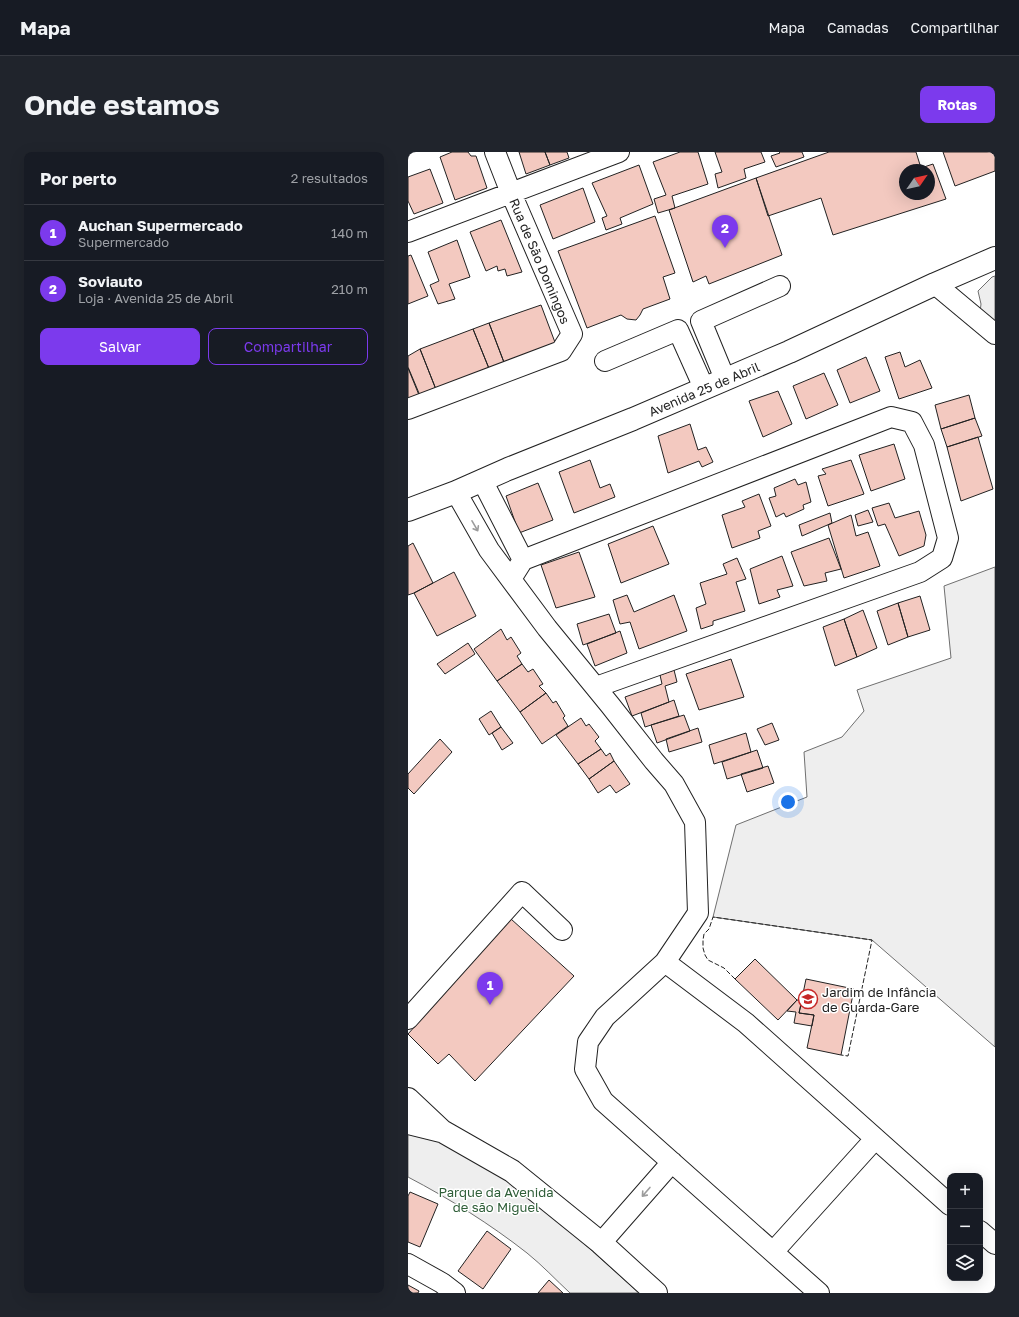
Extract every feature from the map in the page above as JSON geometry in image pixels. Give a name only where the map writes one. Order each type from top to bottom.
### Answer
[{"type":"main road","name":"Avenida 25 de Abril","points":[[408,510],[456,492],[633,419],[789,352],[935,284],[995,258]]},
{"type":"main road","points":[[408,1099],[442,1131],[512,1171],[601,1243],[656,1293]]},
{"type":"main road","points":[[408,1123],[442,1131]]},
{"type":"street","name":"Rua de São Domingos","points":[[408,409],[561,351],[572,334],[511,193],[495,152]]},
{"type":"street","points":[[408,232],[618,152]]},
{"type":"street","points":[[935,284],[995,334]]},
{"type":"street","points":[[725,379],[701,321],[780,286]]},
{"type":"street","points":[[605,361],[678,330],[704,388]]},
{"type":"street","points":[[511,579],[523,560],[891,416],[912,422],[924,446],[948,538],[942,558],[920,572],[596,687]]},
{"type":"street","points":[[482,480],[523,560]]},
{"type":"street","points":[[456,492],[489,550],[547,628],[674,784],[695,822],[698,913],[665,962],[605,1017],[588,1042],[585,1069],[603,1101],[819,1293]]},
{"type":"street","points":[[408,1019],[522,892],[562,930]]},
{"type":"street","points":[[665,962],[746,1023],[947,1202]]},
{"type":"street","points":[[773,1252],[875,1139]]},
{"type":"street","points":[[601,1243],[672,1162]]},
{"type":"street","points":[[983,1234],[995,1244]]},
{"type":"street","points":[[408,1264],[442,1283],[455,1293]]},
{"type":"green space","points":[[995,276],[995,333],[979,321],[981,304],[978,291],[992,277]]},
{"type":"green space","points":[[995,567],[995,1047],[872,940],[713,917],[736,825],[807,797],[804,752],[842,737],[864,711],[857,690],[951,658],[944,586]]},
{"type":"green space","name":"Parque da Avenida de são Miguel","points":[[408,1132],[428,1135],[511,1178],[639,1293],[570,1293],[533,1258],[513,1242],[454,1203],[408,1177]]},
{"type":"building","points":[[452,152],[468,152],[471,156],[476,156],[487,188],[455,200],[440,157]]},
{"type":"building","points":[[519,152],[545,152],[550,165],[526,174]]},
{"type":"building","points":[[545,152],[567,152],[569,158],[550,165]]},
{"type":"building","points":[[680,152],[698,152],[708,184],[672,196],[675,208],[658,213],[654,199],[666,195],[653,162]]},
{"type":"building","points":[[715,152],[761,152],[765,162],[744,169],[746,178],[718,188],[715,174],[722,172]]},
{"type":"building","points":[[779,152],[802,152],[804,157],[776,167],[771,156],[780,153]]},
{"type":"building","points":[[829,152],[916,152],[920,164],[899,164],[899,200],[935,200],[935,169],[946,199],[833,235],[821,198],[768,216],[756,178]]},
{"type":"building","points":[[943,152],[995,152],[995,171],[955,186]]},
{"type":"building","points":[[639,165],[653,204],[620,218],[622,224],[606,230],[602,218],[607,216],[592,183]]},
{"type":"building","points":[[430,169],[443,203],[414,214],[408,201],[408,177]]},
{"type":"building","points":[[756,178],[782,255],[709,284],[706,276],[693,282],[669,210]]},
{"type":"building","points":[[583,188],[595,222],[553,239],[540,205]]},
{"type":"building","points":[[655,216],[675,273],[663,277],[670,299],[643,309],[636,320],[627,319],[621,315],[587,328],[558,251]]},
{"type":"building","points":[[501,220],[522,272],[507,276],[505,269],[498,271],[497,266],[486,271],[470,232]]},
{"type":"building","points":[[457,240],[470,277],[449,284],[455,299],[438,304],[430,285],[439,281],[428,252]]},
{"type":"building","points":[[411,255],[428,296],[408,304],[408,256]]},
{"type":"building","points":[[541,305],[556,345],[505,365],[489,323]]},
{"type":"building","points":[[489,323],[505,365],[490,371],[473,329]]},
{"type":"building","points":[[473,329],[490,371],[437,392],[420,349]]},
{"type":"building","points":[[420,349],[437,392],[421,398],[408,367],[408,356]]},
{"type":"building","points":[[900,352],[905,367],[920,360],[932,388],[899,399],[885,357]]},
{"type":"building","points":[[866,357],[880,391],[850,403],[837,370]]},
{"type":"building","points":[[408,368],[421,400],[408,404]]},
{"type":"building","points":[[824,373],[838,405],[806,419],[793,386]]},
{"type":"building","points":[[778,391],[792,424],[763,437],[749,401]]},
{"type":"building","points":[[969,395],[975,418],[941,429],[935,405]]},
{"type":"building","points":[[975,418],[982,436],[947,447],[941,429]]},
{"type":"building","points":[[690,424],[698,450],[706,447],[713,462],[702,467],[699,461],[668,473],[658,436]]},
{"type":"building","points":[[978,437],[993,489],[961,501],[947,447]]},
{"type":"building","points":[[894,444],[905,479],[871,491],[859,455]]},
{"type":"building","points":[[590,460],[600,488],[610,484],[615,497],[574,513],[559,472]]},
{"type":"building","points":[[851,460],[864,494],[828,506],[818,476],[826,474],[822,469]]},
{"type":"building","points":[[795,479],[798,485],[806,482],[811,502],[803,505],[804,509],[786,517],[784,513],[776,517],[769,498],[776,496],[774,488]]},
{"type":"building","points":[[538,483],[553,520],[519,533],[506,496]]},
{"type":"building","points":[[759,494],[771,526],[758,531],[760,538],[732,548],[722,515],[745,507],[742,501]]},
{"type":"building","points":[[889,503],[895,518],[919,511],[926,535],[924,546],[899,556],[885,524],[878,526],[872,508]]},
{"type":"building","points":[[868,510],[873,522],[858,526],[855,515]]},
{"type":"building","points":[[830,513],[832,523],[802,536],[799,525]]},
{"type":"building","points":[[851,515],[856,536],[868,532],[880,566],[844,578],[828,525]]},
{"type":"building","points":[[653,526],[669,564],[621,583],[608,544]]},
{"type":"building","points":[[829,538],[841,569],[825,573],[827,581],[804,586],[791,552]]},
{"type":"building","points":[[413,543],[433,583],[408,595],[408,546]]},
{"type":"building","points":[[579,552],[595,597],[556,608],[541,565]]},
{"type":"building","points":[[782,556],[793,586],[777,590],[780,597],[759,604],[750,569]]},
{"type":"building","points":[[737,558],[746,579],[736,582],[745,611],[713,621],[713,625],[701,629],[696,608],[706,604],[700,583],[727,574],[723,564]]},
{"type":"building","points":[[454,572],[476,616],[437,636],[414,593]]},
{"type":"building","points":[[627,595],[634,612],[674,595],[687,631],[639,649],[630,622],[620,624],[613,600]]},
{"type":"building","points":[[920,596],[930,630],[908,637],[898,603]]},
{"type":"building","points":[[898,603],[908,637],[888,645],[877,611]]},
{"type":"building","points":[[863,610],[877,648],[857,657],[844,619]]},
{"type":"building","points":[[609,614],[616,633],[583,645],[577,624]]},
{"type":"building","points":[[844,619],[857,657],[835,666],[823,627]]},
{"type":"building","points":[[501,629],[507,640],[511,637],[521,653],[517,656],[522,664],[497,681],[474,649]]},
{"type":"building","points":[[620,631],[627,653],[595,666],[587,644]]},
{"type":"building","points":[[468,643],[475,654],[445,674],[437,664]]},
{"type":"building","points":[[731,659],[744,697],[699,710],[686,674]]},
{"type":"building","points":[[522,664],[528,672],[533,669],[543,684],[539,686],[546,693],[520,712],[497,681]]},
{"type":"building","points":[[674,670],[677,682],[665,686],[669,702],[632,716],[625,697],[662,684],[660,675]]},
{"type":"building","points":[[546,693],[553,703],[556,701],[565,716],[563,718],[568,726],[542,744],[520,712]]},
{"type":"building","points":[[674,700],[679,716],[645,727],[641,713]]},
{"type":"building","points":[[491,711],[501,727],[489,735],[479,719]]},
{"type":"building","points":[[684,715],[690,731],[657,743],[651,725]]},
{"type":"building","points":[[581,718],[586,726],[589,724],[599,737],[595,741],[601,749],[578,764],[556,735]]},
{"type":"building","points":[[772,723],[779,740],[765,745],[757,729]]},
{"type":"building","points":[[501,727],[513,743],[502,750],[492,733]]},
{"type":"building","points":[[698,728],[702,742],[669,752],[666,739]]},
{"type":"building","points":[[746,733],[751,752],[714,764],[709,745]]},
{"type":"building","points":[[440,739],[452,752],[414,794],[408,788],[408,774]]},
{"type":"building","points":[[601,749],[606,756],[610,753],[614,761],[589,779],[578,764]]},
{"type":"building","points":[[757,750],[763,768],[727,779],[722,762]]},
{"type":"building","points":[[614,761],[630,784],[616,793],[610,785],[598,793],[589,779]]},
{"type":"building","points":[[768,766],[774,783],[747,792],[741,774]]},
{"type":"building","points":[[511,919],[574,976],[475,1081],[449,1054],[438,1064],[408,1034]]},
{"type":"building","points":[[755,959],[797,1000],[778,1020],[735,979]]},
{"type":"building","points":[[806,979],[854,989],[841,1055],[807,1048],[814,1015],[799,1013]]},
{"type":"building","points":[[797,1000],[802,1001],[799,1013],[814,1015],[812,1026],[794,1023],[796,1012],[787,1011]]},
{"type":"building","points":[[410,1192],[438,1204],[420,1247],[408,1242],[408,1196]]},
{"type":"building","points":[[487,1231],[511,1249],[483,1289],[458,1271]]},
{"type":"building","points":[[549,1280],[563,1293],[538,1293]]},
{"type":"building","points":[[408,1285],[419,1291],[418,1293],[408,1293]]},
{"type":"fence","points":[[735,979],[724,968],[708,960],[705,955],[703,948],[704,934],[709,929],[713,917],[872,940],[848,1056],[841,1055]]},
{"type":"place","name":"Soviauto","points":[[725,248]]},
{"type":"place","name":"Jardim de Infância de Guarda-Gare","points":[[808,999]]},
{"type":"place","name":"Auchan Supermercado","points":[[490,1005]]}]
